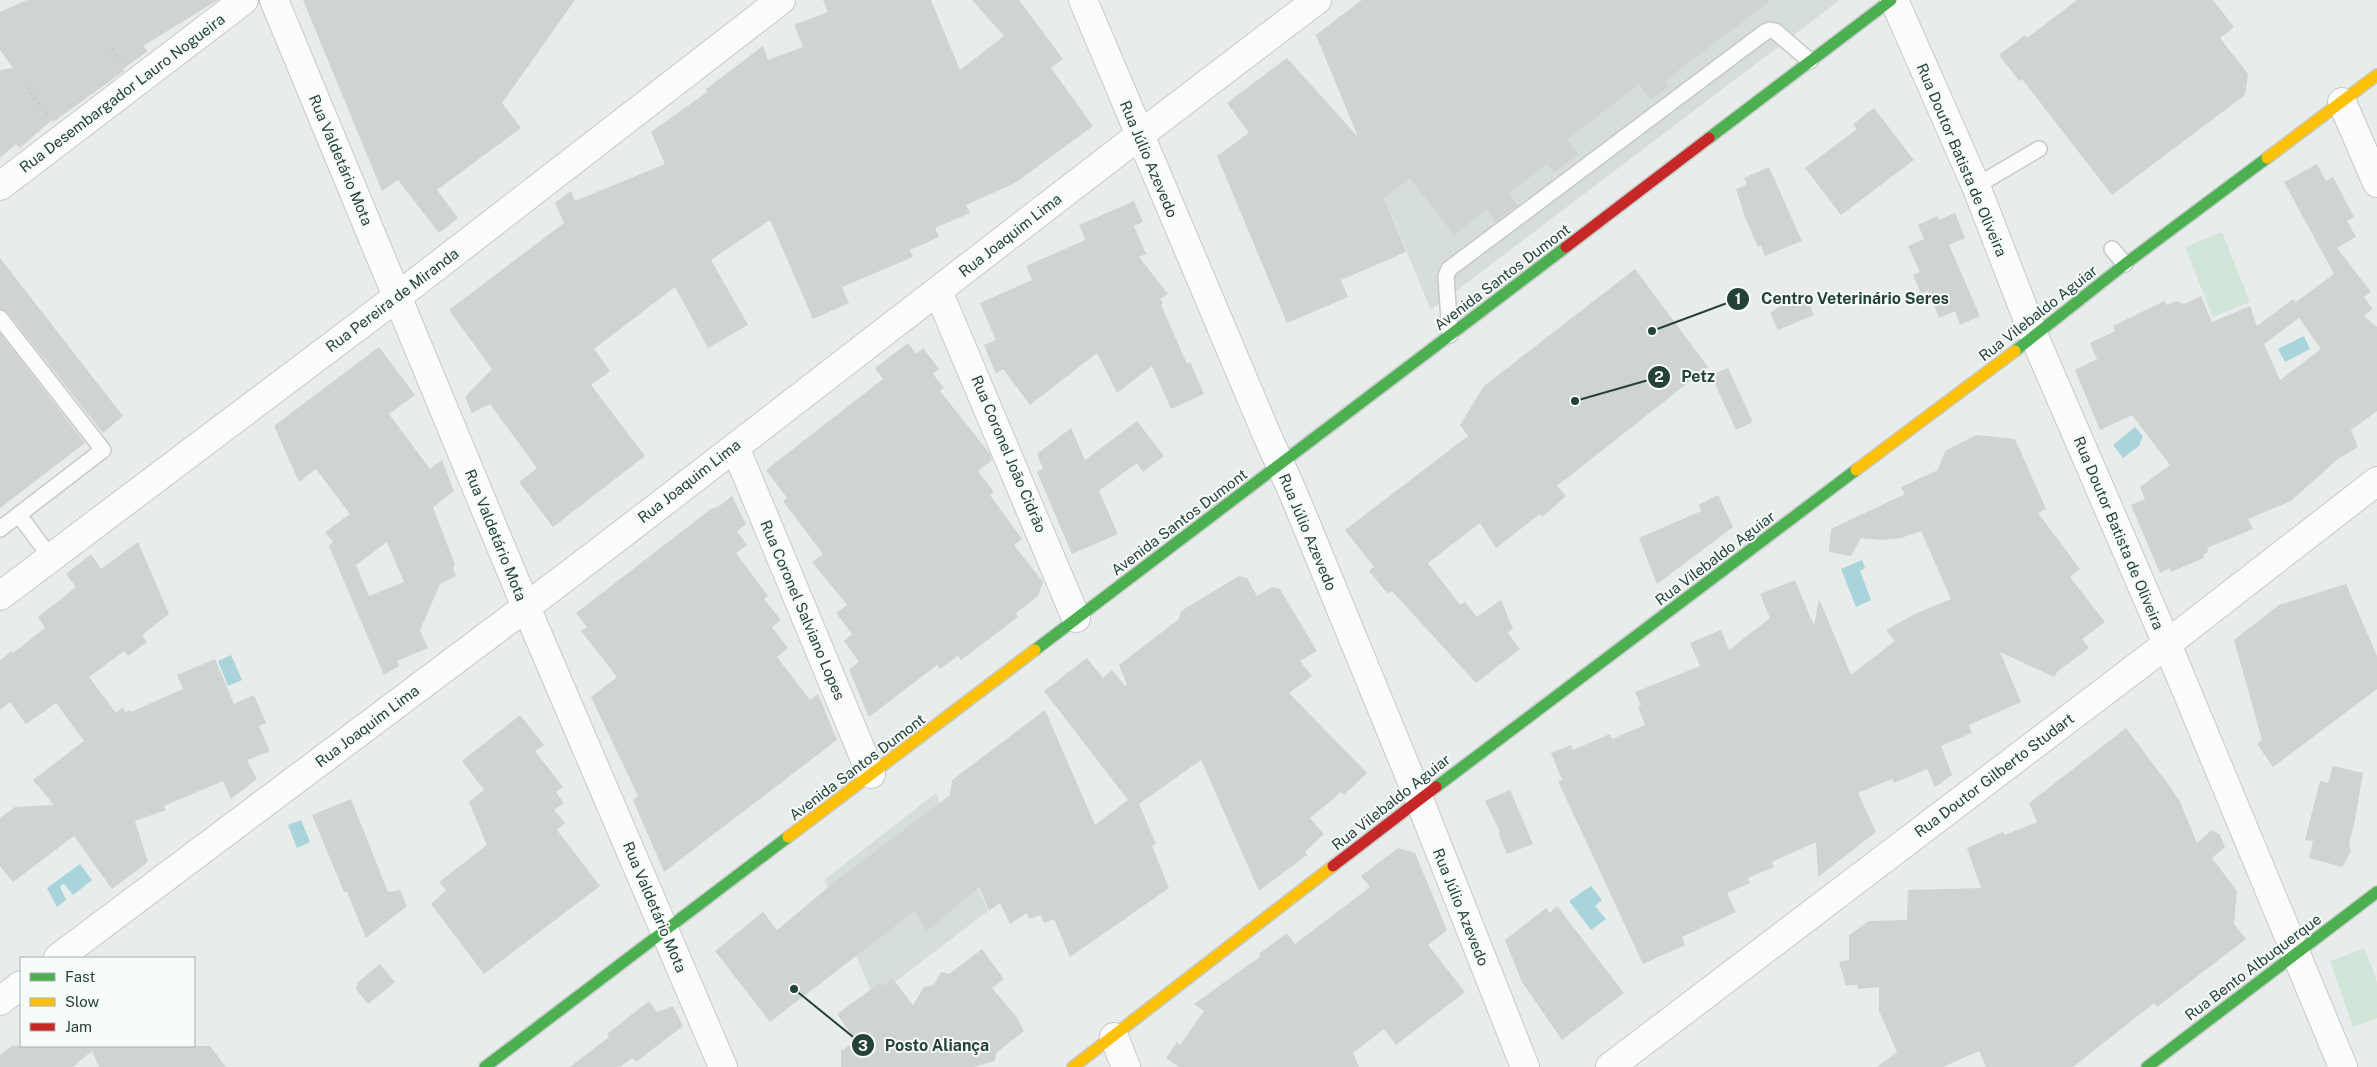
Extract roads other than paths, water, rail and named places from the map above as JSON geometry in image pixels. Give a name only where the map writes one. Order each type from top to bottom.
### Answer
[{"type":"street","name":"Rua Desembargador Lauro Nogueira","points":[[0,186],[244,0]]},
{"type":"street","name":"Rua Valdetário Mota","points":[[274,0],[526,607],[723,1067]]},
{"type":"street","name":"Rua Pereira de Miranda","points":[[0,596],[398,297],[781,0]]},
{"type":"street","name":"Rua Júlio Azevedo","points":[[1083,0],[1138,134],[1280,465],[1418,799],[1524,1067]]},
{"type":"street","name":"Rua Joaquim Lima","points":[[59,957],[526,607],[938,291],[1138,134],[1317,0]]},
{"type":"street","name":"Avenida Santos Dumont","points":[[485,1067],[1892,0]]},
{"type":"street","name":"Rua Doutor Batista de Oliveira","points":[[1892,0],[1976,186],[2034,336],[2167,644],[2343,1067]]},
{"type":"street","name":"Rua Vilebaldo Aguiar","points":[[1072,1067],[1114,1037],[1418,799],[2034,336],[2126,264],[2377,75]]},
{"type":"street","points":[[2342,102],[2377,183]]},
{"type":"street","name":"Rua Coronel João Cidrão","points":[[938,291],[1076,618]]},
{"type":"street","name":"Rua Coronel Salviano Lopes","points":[[734,447],[871,774]]},
{"type":"street","name":"Rua Doutor Gilberto Studart","points":[[1610,1067],[2167,644],[2377,481]]},
{"type":"street","name":"Rua Bento Albuquerque","points":[[2147,1067],[2377,892]]},
{"type":"street","points":[[0,1002],[20,987]]},
{"type":"street","points":[[1114,1037],[1126,1067]]},
{"type":"lane","points":[[1450,335],[1446,276],[1449,269],[1765,32],[1775,32],[1810,61]]},
{"type":"lane","points":[[1976,186],[2038,149]]},
{"type":"lane","points":[[2112,249],[2126,264]]},
{"type":"lane","points":[[0,318],[103,450],[0,529]]},
{"type":"lane","points":[[18,515],[51,558]]},
{"type":"water","points":[[2304,336],[2310,349],[2285,362],[2278,349]]},
{"type":"water","points":[[2135,427],[2143,436],[2139,446],[2123,458],[2113,445]]},
{"type":"water","points":[[1862,560],[1865,568],[1860,571],[1871,600],[1856,607],[1841,569]]},
{"type":"water","points":[[231,655],[242,680],[228,686],[218,661]]},
{"type":"water","points":[[301,820],[310,842],[297,848],[288,825]]},
{"type":"water","points":[[80,864],[92,880],[73,895],[62,884],[60,887],[66,900],[57,907],[47,888]]},
{"type":"water","points":[[1591,886],[1602,900],[1595,906],[1606,919],[1591,930],[1569,901]]},
{"type":"place","name":"Centro Veterinário Seres","points":[[1652,331]]},
{"type":"place","name":"Petz","points":[[1575,401]]},
{"type":"place","name":"Posto Aliança","points":[[794,989]]}]
